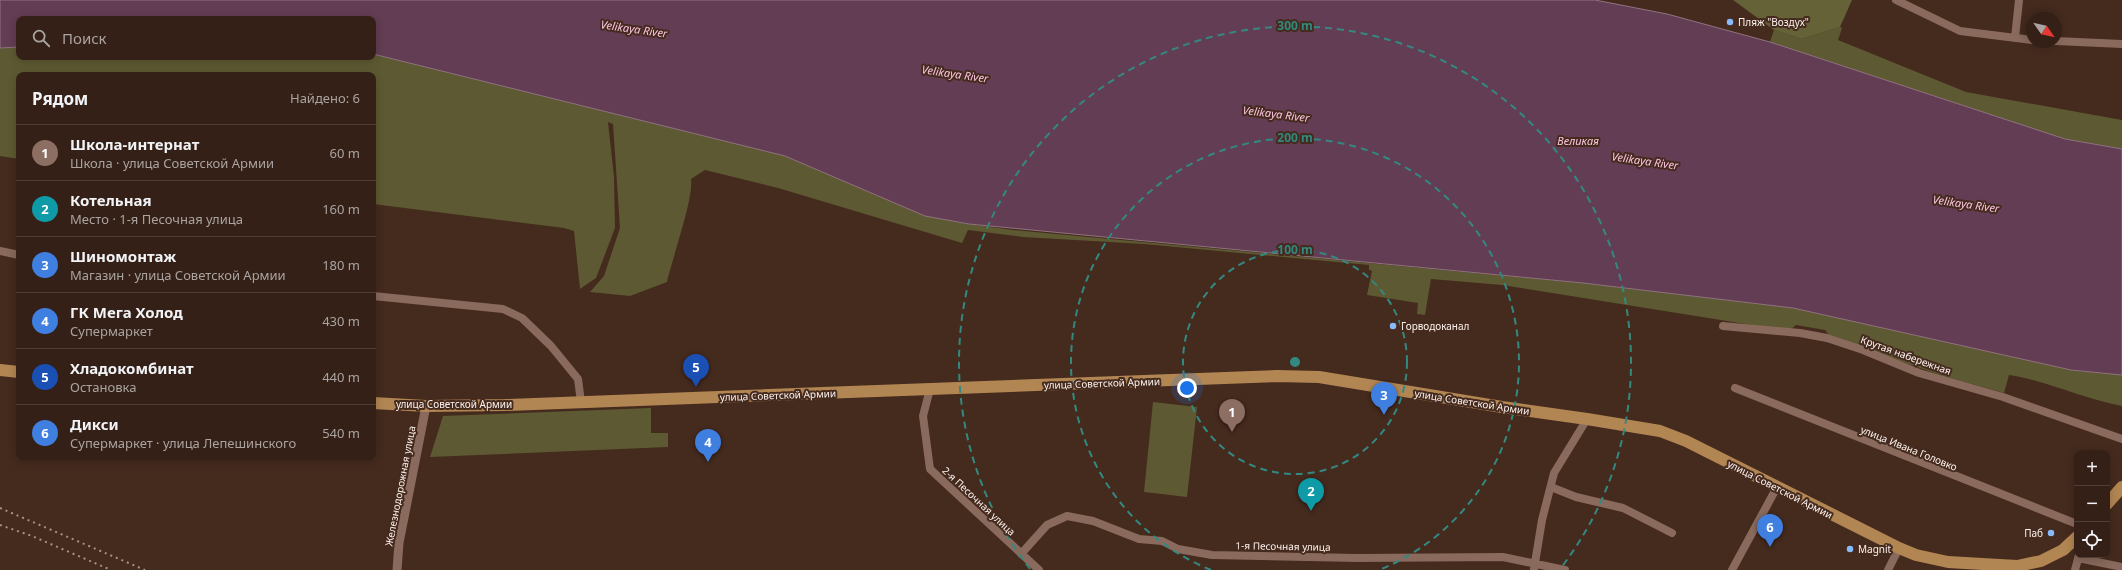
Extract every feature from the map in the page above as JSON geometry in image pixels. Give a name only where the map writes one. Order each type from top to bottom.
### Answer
[{"type":"main road","points":[[0,370],[16,372]]},
{"type":"main road","name":"улица Советской Армии","points":[[376,403],[426,406],[581,402],[1277,376],[1319,376],[1502,407],[1660,431],[1686,441],[1899,548],[1948,562],[2017,566],[2041,561],[2063,550],[2074,540]]},
{"type":"main road","points":[[2110,501],[2122,487]]},
{"type":"street","points":[[1896,0],[1960,31],[2026,39]]},
{"type":"street","points":[[2015,38],[2019,0]]},
{"type":"street","points":[[2062,41],[2122,44]]},
{"type":"street","points":[[0,251],[16,254]]},
{"type":"street","points":[[376,296],[503,309],[522,318],[551,346],[578,378],[581,402]]},
{"type":"street","name":"Крутая набережная","points":[[1723,326],[1800,333],[1827,338],[1863,350],[1919,373],[2003,397],[2122,439]]},
{"type":"street","name":"улица Ивана Головко","points":[[1735,388],[2074,523]]},
{"type":"street","name":"2-я Песочная улица","points":[[930,389],[924,416],[930,469],[1039,570]]},
{"type":"street","name":"Железнодорожная улица","points":[[397,570],[399,543],[426,406]]},
{"type":"street","points":[[1535,568],[1542,520],[1554,473],[1588,419]]},
{"type":"street","points":[[1732,570],[1778,487]]},
{"type":"street","points":[[1551,488],[1576,497],[1623,508],[1672,533]]},
{"type":"street","name":"1-я Песочная улица","points":[[1021,554],[1047,525],[1067,516],[1094,521],[1139,539],[1162,541],[1178,549],[1212,555],[1357,558],[1503,557],[1535,568],[1565,570]]},
{"type":"street","points":[[1888,570],[1899,548]]},
{"type":"street","points":[[2075,570],[2078,558]]},
{"type":"street","points":[[2086,558],[2122,567]]},
{"type":"shaded area","points":[[1733,0],[1852,0],[1840,27],[1802,39],[1774,30]]},
{"type":"shaded area","points":[[1840,27],[1842,28],[1838,40],[1966,92],[2122,120],[2122,149],[2065,139],[1770,42],[1774,30],[1802,39]]},
{"type":"shaded area","points":[[16,47],[16,60],[376,60],[376,55],[785,156],[925,216],[1013,230],[1583,283],[1793,308],[2071,370],[2122,375],[2122,406],[2093,399],[2038,381],[2009,375],[2004,393],[1940,375],[1831,337],[1825,330],[1796,325],[1789,331],[1502,285],[1431,279],[1425,315],[1417,314],[1418,303],[1367,295],[1372,271],[1369,270],[1369,265],[1144,244],[1023,237],[968,230],[962,243],[778,188],[705,170],[691,179],[691,188],[686,214],[667,282],[630,296],[590,292],[604,276],[620,228],[613,124],[608,122],[614,177],[615,228],[596,278],[580,289],[574,231],[564,228],[376,204],[376,72],[16,72],[16,159],[0,156],[0,48]]},
{"type":"shaded area","points":[[1153,402],[1197,407],[1187,497],[1144,492]]},
{"type":"shaded area","points":[[651,408],[651,433],[668,433],[668,447],[430,457],[443,416]]},
{"type":"water","name":"Великая","points":[[0,0],[1595,0],[1667,14],[1770,42],[2065,139],[2122,149],[2122,375],[2071,370],[1793,308],[1583,283],[969,224],[925,216],[785,156],[376,55],[376,16],[16,16],[16,47],[0,48]]},
{"type":"railway","points":[[0,508],[145,570]]},
{"type":"railway","points":[[0,525],[32,536],[111,570]]},
{"type":"place","name":"Пляж \"Воздух\"","points":[[1730,22]]},
{"type":"place","name":"Горводоканал","points":[[1393,326]]},
{"type":"place","name":"Хладокомбинат","points":[[696,387]]},
{"type":"place","name":"Шиномонтаж","points":[[1384,415]]},
{"type":"place","name":"Школа-интернат","points":[[1232,432]]},
{"type":"place","name":"ГК Мега Холод","points":[[708,462]]},
{"type":"place","name":"Котельная","points":[[1311,511]]},
{"type":"place","name":"Паб","points":[[2051,533]]},
{"type":"place","name":"Дикси","points":[[1770,547]]},
{"type":"place","name":"Magnit","points":[[1850,549]]},
{"type":"water label","name":"Velikaya River","points":[[634,29]]},
{"type":"water label","name":"Velikaya River","points":[[955,74]]},
{"type":"water label","name":"Velikaya River","points":[[1276,114]]},
{"type":"water label","name":"Velikaya River","points":[[1645,161]]},
{"type":"water label","name":"Velikaya River","points":[[1966,204]]}]
